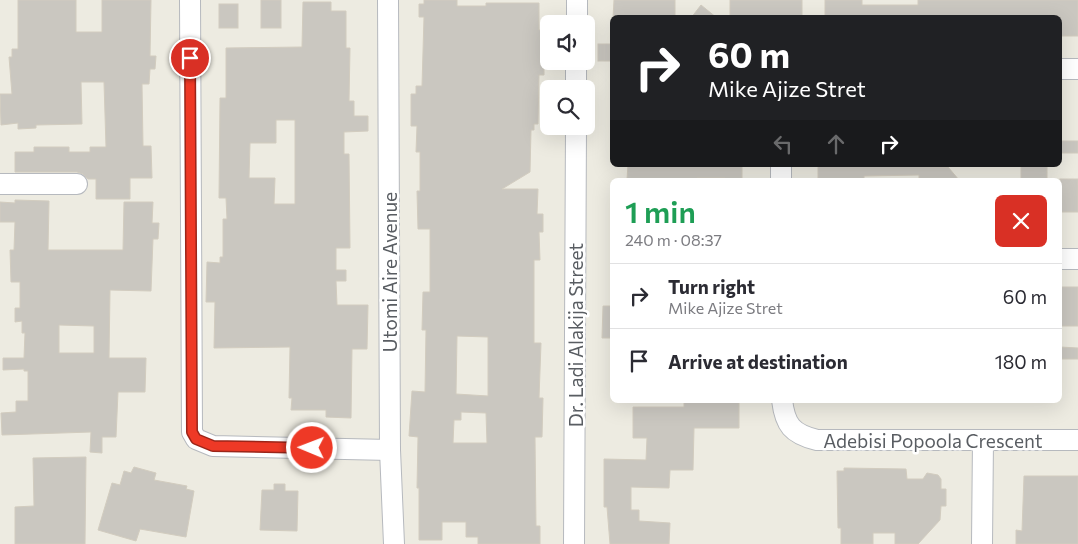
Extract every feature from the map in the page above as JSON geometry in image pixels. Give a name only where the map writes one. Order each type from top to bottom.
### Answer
[{"type":"street","points":[[190,0],[192,432],[196,439],[213,446],[390,450]]},
{"type":"street","name":"Utomi Aire Avenue","points":[[388,0],[390,450],[394,544]]},
{"type":"street","points":[[577,0],[577,15]]},
{"type":"street","points":[[1062,69],[1078,70]]},
{"type":"street","name":"Dr. Ladi Alakija Street","points":[[574,544],[576,135]]},
{"type":"street","points":[[0,184],[77,184]]},
{"type":"street","points":[[1062,259],[1078,259]]},
{"type":"street","name":"Adebisi Popoola Crescent","points":[[782,403],[784,414],[789,426],[801,436],[816,440],[1078,440]]},
{"type":"street","points":[[982,440],[982,544]]},
{"type":"building","points":[[18,0],[76,0],[76,32],[102,32],[102,0],[151,0],[150,56],[156,56],[155,69],[150,69],[149,84],[142,84],[143,146],[151,146],[152,178],[130,178],[130,199],[96,199],[96,179],[88,179],[83,174],[77,172],[15,172],[15,152],[34,152],[34,147],[69,147],[69,152],[90,152],[90,147],[106,147],[104,82],[81,82],[82,124],[36,125],[36,128],[18,129],[18,123],[1,125],[0,94],[12,94],[9,57],[12,57],[12,49],[18,49]]},
{"type":"building","points":[[261,0],[281,0],[281,28],[261,28]]},
{"type":"building","points":[[424,0],[457,0],[457,6],[486,6],[486,3],[539,3],[540,70],[544,70],[544,75],[539,75],[538,124],[534,124],[534,130],[531,130],[530,172],[502,189],[538,189],[537,214],[543,214],[543,232],[539,232],[540,260],[534,260],[534,343],[541,343],[539,398],[543,398],[542,437],[535,437],[536,526],[540,526],[540,544],[478,544],[478,537],[466,537],[466,522],[442,522],[442,540],[419,540],[418,437],[409,436],[412,391],[425,392],[426,330],[422,330],[423,292],[430,292],[430,229],[418,229],[417,191],[420,191],[420,152],[416,152],[417,126],[411,126],[411,94],[416,94],[416,86],[422,86],[424,17],[419,17],[419,4],[424,4]],"holes":[[[457,336],[488,337],[488,396],[456,394]],[[461,412],[486,413],[487,443],[453,443],[454,420],[461,420]]]},
{"type":"building","points":[[614,0],[675,0],[675,15],[613,15]]},
{"type":"building","points":[[730,0],[802,0],[802,15],[730,15]]},
{"type":"building","points":[[825,0],[862,0],[862,5],[918,5],[918,0],[1078,0],[1078,36],[1062,36],[1062,15],[825,15]]},
{"type":"building","points":[[303,2],[331,2],[331,11],[346,11],[346,48],[350,48],[349,101],[354,101],[354,116],[368,116],[368,131],[344,132],[344,154],[349,154],[350,248],[336,248],[336,270],[346,270],[346,281],[336,281],[337,305],[368,305],[367,349],[352,349],[351,418],[326,417],[326,410],[291,410],[292,398],[289,398],[290,347],[214,348],[215,302],[206,302],[207,262],[220,263],[220,257],[223,257],[223,219],[227,219],[226,198],[219,198],[220,98],[226,98],[226,48],[302,47]],"holes":[[[276,120],[295,120],[295,204],[274,204],[275,178],[249,178],[250,143],[276,143]]]},
{"type":"building","points":[[219,4],[238,4],[238,28],[219,28]]},
{"type":"building","points":[[701,5],[713,15],[693,15]]},
{"type":"building","points":[[598,44],[610,44],[610,61],[598,61]]},
{"type":"building","points":[[1062,141],[1078,141],[1078,153],[1062,153]]},
{"type":"building","points":[[628,167],[742,167],[742,178],[627,178]]},
{"type":"building","points":[[818,167],[948,167],[957,178],[919,178],[919,175],[818,178]]},
{"type":"building","points":[[1021,167],[1047,167],[1047,178],[1021,178]]},
{"type":"building","points":[[1062,179],[1078,179],[1078,212],[1062,212]]},
{"type":"building","points":[[15,200],[49,201],[48,250],[123,250],[124,202],[153,202],[152,223],[159,223],[158,239],[153,239],[151,291],[110,290],[109,358],[146,358],[145,392],[118,392],[116,437],[102,437],[102,453],[90,452],[91,432],[2,435],[1,413],[16,412],[16,401],[28,401],[28,371],[24,371],[24,369],[3,370],[3,358],[24,358],[25,333],[22,333],[22,321],[15,322],[15,308],[20,308],[20,282],[11,282],[10,250],[14,250],[15,222],[0,222],[0,202],[15,203]],"holes":[[[59,325],[94,326],[94,353],[59,353]]]},
{"type":"building","points":[[1062,287],[1078,287],[1078,326],[1062,326]]},
{"type":"building","points":[[603,306],[610,306],[610,338],[602,338]]},
{"type":"building","points":[[1062,347],[1078,348],[1078,359],[1062,359]]},
{"type":"building","points":[[684,403],[739,403],[739,428],[694,428],[693,470],[670,470],[669,488],[631,487],[631,510],[639,510],[639,521],[670,523],[669,544],[610,544],[607,507],[604,507],[604,459],[646,460],[647,438],[633,438],[633,407],[684,407]]},
{"type":"building","points":[[86,457],[85,544],[15,544],[15,507],[34,506],[33,458]]},
{"type":"building","points":[[134,467],[156,473],[154,480],[187,486],[186,489],[194,491],[186,537],[140,529],[136,541],[98,530],[112,483],[120,485],[124,471],[131,473]]},
{"type":"building","points":[[844,468],[906,469],[907,479],[923,479],[927,473],[938,475],[941,479],[941,489],[946,489],[946,506],[941,506],[940,520],[918,544],[895,544],[895,533],[873,533],[873,544],[841,544],[841,528],[838,528],[837,471],[844,471]]},
{"type":"building","points":[[1024,476],[1078,476],[1078,544],[1016,544],[1016,530],[1022,531]]},
{"type":"building","points":[[274,484],[285,484],[285,491],[298,491],[297,531],[260,530],[262,490],[274,490]]},
{"type":"route","points":[[190,58],[192,432],[196,439],[204,444],[213,446],[312,448]]}]
